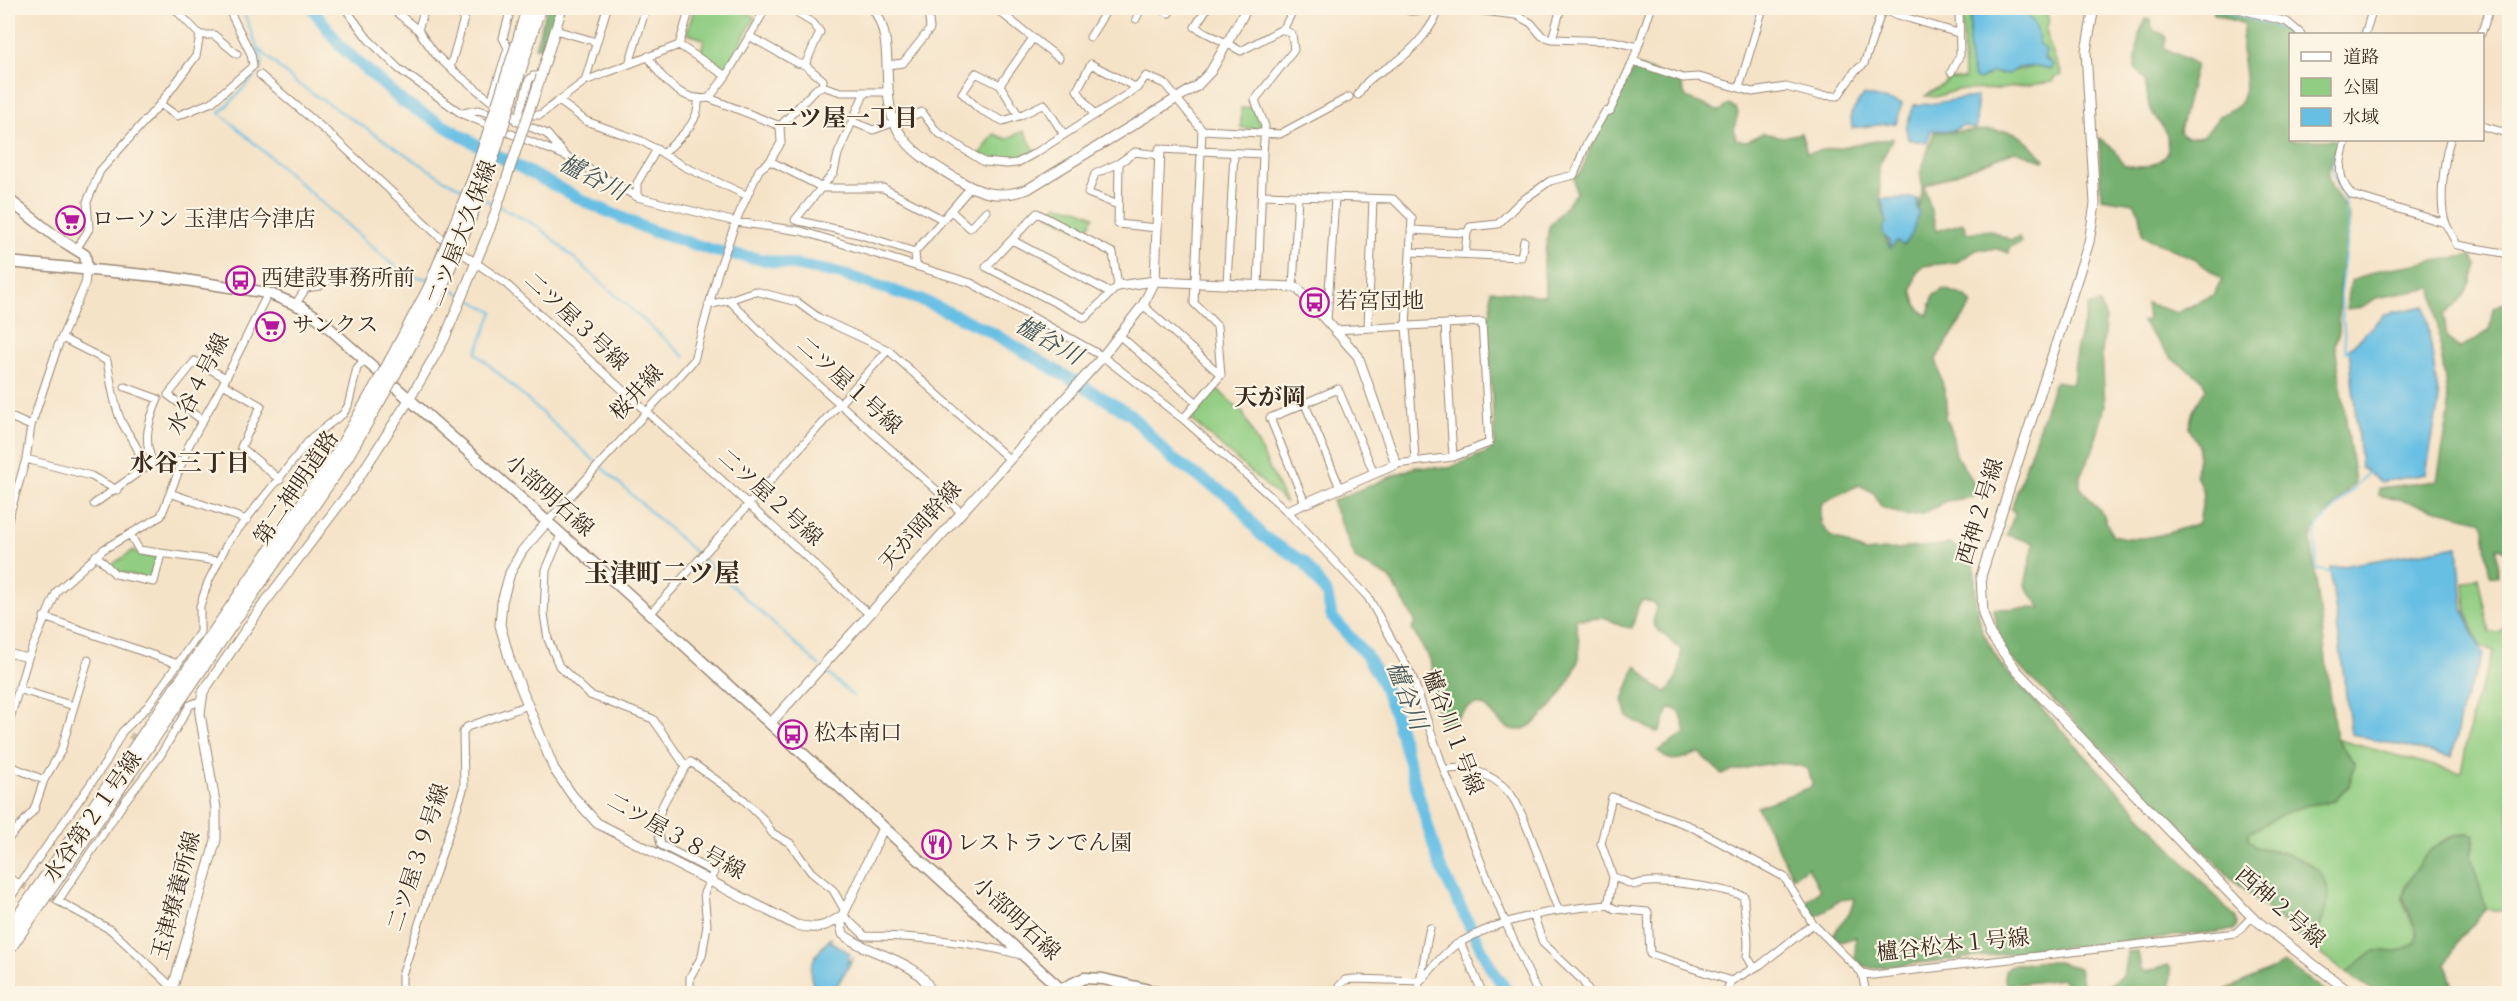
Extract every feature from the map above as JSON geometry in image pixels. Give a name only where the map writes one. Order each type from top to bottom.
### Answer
[{"type":"highway","name":"第二神明道路","points":[[524,44],[528,8]]},
{"type":"highway","name":"第二神明道路","points":[[8,950],[347,456],[435,289],[539,8]]},
{"type":"highway","name":"第二神明道路","points":[[8,932],[381,388]]},
{"type":"main road","points":[[8,199],[56,237],[85,255],[87,269]]},
{"type":"main road","name":"小部明石線","points":[[8,262],[87,269],[268,292],[296,304],[318,318],[548,521],[1064,991],[1084,978],[1166,993]]},
{"type":"street","points":[[174,8],[200,35],[214,35],[237,54]]},
{"type":"street","points":[[160,104],[177,116],[212,102],[253,66],[251,54],[228,8]]},
{"type":"street","points":[[345,8],[368,39],[399,69],[462,114],[566,156]]},
{"type":"street","points":[[391,8],[418,30],[436,55],[450,68],[491,101],[548,134],[566,156]]},
{"type":"street","points":[[418,30],[425,8]]},
{"type":"street","points":[[450,68],[467,8]]},
{"type":"street","points":[[491,101],[508,48],[503,38],[512,8]]},
{"type":"street","name":"二ツ屋大久保線","points":[[409,400],[444,340],[477,264],[562,8]]},
{"type":"street","points":[[585,81],[607,8]]},
{"type":"street","points":[[630,61],[646,8]]},
{"type":"street","points":[[679,45],[690,8]]},
{"type":"street","points":[[709,98],[726,76],[766,8]]},
{"type":"street","points":[[788,8],[799,10],[820,32],[805,65]]},
{"type":"street","points":[[873,8],[880,18],[885,33],[889,92],[895,122],[902,137],[911,148],[970,188],[987,195],[1002,196],[1028,189],[1197,86],[1211,70],[1247,8]]},
{"type":"street","points":[[888,65],[903,63],[930,29],[928,8]]},
{"type":"street","points":[[995,8],[1059,58]]},
{"type":"street","points":[[1090,37],[1108,8]]},
{"type":"street","points":[[1136,19],[1141,8]]},
{"type":"street","points":[[1159,8],[1169,13],[1172,8]]},
{"type":"street","points":[[1207,8],[1195,27],[1241,51],[1282,29],[1294,8]]},
{"type":"street","points":[[1401,8],[1410,11],[1439,9]]},
{"type":"street","points":[[1458,8],[1516,15],[1531,23],[1542,36],[1552,39],[1613,41],[1638,47]]},
{"type":"street","points":[[1552,39],[1561,8]]},
{"type":"street","points":[[1465,254],[1470,226],[1498,224],[1520,202],[1550,181],[1574,175],[1585,147],[1605,112],[1610,111],[1633,61],[1651,8]]},
{"type":"street","points":[[1739,88],[1763,8]]},
{"type":"street","points":[[1874,8],[1958,33]]},
{"type":"street","points":[[1951,72],[1960,55],[1959,8]]},
{"type":"street","name":"西神２号線","points":[[2094,8],[2086,51],[2095,204],[2089,242],[1981,576],[1983,613],[1990,634],[2017,671],[2252,917],[2352,993]]},
{"type":"street","points":[[2235,8],[2287,22],[2300,33]]},
{"type":"street","points":[[2365,33],[2373,8]]},
{"type":"street","points":[[2481,33],[2490,8]]},
{"type":"street","points":[[1358,95],[1365,82],[1410,50],[1439,9]]},
{"type":"street","points":[[1633,61],[1683,78],[1699,77],[1752,92],[1786,87],[1817,96],[1838,96],[1855,71],[1864,64],[1882,10]]},
{"type":"street","points":[[1258,285],[1265,126],[1255,100],[1294,50],[1292,34],[1282,29]]},
{"type":"street","points":[[555,30],[597,42]]},
{"type":"street","points":[[77,248],[89,229],[87,202],[100,171],[160,104],[196,56],[200,35]]},
{"type":"street","points":[[749,36],[797,63],[805,65],[823,80],[822,86]]},
{"type":"street","points":[[1000,85],[1033,38]]},
{"type":"street","points":[[462,114],[478,110],[516,116],[540,115],[585,81],[630,61],[679,45]]},
{"type":"street","points":[[679,45],[726,76]]},
{"type":"street","points":[[648,56],[663,80],[698,100],[709,98],[780,126],[816,89],[822,86],[841,92],[889,92]]},
{"type":"street","points":[[1094,116],[1077,90],[1091,64],[1137,88]]},
{"type":"street","points":[[1019,116],[1000,85],[976,73],[962,93],[979,109],[1004,121],[1019,116],[1044,104],[1063,134]]},
{"type":"street","name":"二ツ屋３号線","points":[[260,75],[333,137],[443,240],[505,283],[645,412]]},
{"type":"street","points":[[516,116],[529,80],[532,76],[541,76]]},
{"type":"street","points":[[853,122],[873,130],[922,112],[937,132],[984,162],[996,165],[1017,163],[1137,88],[1146,76],[1165,84],[1202,130],[1194,303],[1217,326],[1221,375],[1183,419]]},
{"type":"street","points":[[865,92],[838,154],[834,172],[795,220],[858,234],[915,252]]},
{"type":"street","points":[[1202,130],[1280,134],[1349,97]]},
{"type":"street","points":[[637,197],[636,183],[660,151],[690,128],[699,109],[698,100]]},
{"type":"street","points":[[560,101],[586,121],[660,151],[685,167],[746,195]]},
{"type":"street","name":"桜井線","points":[[548,521],[694,360],[718,272],[746,195],[759,171],[770,161],[781,143],[780,126]]},
{"type":"street","points":[[2484,127],[2510,134]]},
{"type":"street","points":[[2346,141],[2338,171],[2343,186],[2352,195],[2445,223]]},
{"type":"street","points":[[2450,141],[2443,192],[2445,223],[2457,245],[2510,254]]},
{"type":"street","points":[[1118,205],[1088,194],[1095,174],[1119,163],[1135,152],[1200,151],[1263,154]]},
{"type":"street","points":[[1155,281],[1160,152]]},
{"type":"street","points":[[1227,284],[1234,153]]},
{"type":"street","name":"櫨谷川１号線","points":[[566,156],[637,197],[735,225],[801,231],[916,264],[971,283],[1101,358],[1183,419],[1287,512],[1368,597],[1412,676],[1444,770],[1506,923],[1538,993]]},
{"type":"street","points":[[770,161],[823,188],[883,188],[942,219]]},
{"type":"street","points":[[1119,163],[1118,224],[1157,228]]},
{"type":"street","points":[[916,264],[915,252],[970,188]]},
{"type":"street","points":[[1262,195],[1393,199],[1412,218],[1406,326],[1415,460]]},
{"type":"street","points":[[1293,287],[1298,196]]},
{"type":"street","points":[[1327,321],[1335,198]]},
{"type":"street","points":[[1368,328],[1373,199]]},
{"type":"street","points":[[951,211],[970,228],[986,211]]},
{"type":"street","points":[[1118,286],[1113,253],[1037,213],[986,267],[1084,318],[1118,286],[1155,281],[1298,289],[1358,356],[1396,464]]},
{"type":"street","points":[[1411,230],[1467,233]]},
{"type":"street","points":[[1012,240],[1109,292]]},
{"type":"street","points":[[1410,252],[1521,257],[1524,241]]},
{"type":"street","points":[[8,520],[26,459],[31,426],[62,338],[85,284],[87,269]]},
{"type":"street","points":[[296,304],[306,288],[319,286],[331,279]]},
{"type":"street","name":"天が岡幹線","points":[[770,724],[1101,358],[1143,305],[1155,281]]},
{"type":"street","points":[[708,305],[755,291],[797,302],[819,318],[888,350],[1009,459]]},
{"type":"street","name":"水谷４号線","points":[[8,725],[28,658],[57,591],[96,555],[161,516],[182,461],[225,381],[268,292]]},
{"type":"street","name":"二ツ屋１号線","points":[[729,300],[840,404],[962,512]]},
{"type":"street","points":[[1143,305],[1221,375]]},
{"type":"street","points":[[1287,512],[1396,464],[1453,457],[1489,443],[1482,322],[1335,330]]},
{"type":"street","points":[[1445,324],[1453,457]]},
{"type":"street","points":[[1119,335],[1197,403]]},
{"type":"street","points":[[62,338],[107,361],[114,400],[122,422],[138,447],[143,468]]},
{"type":"street","points":[[650,614],[888,350]]},
{"type":"street","points":[[8,901],[106,762],[122,732],[148,706],[200,632],[200,606],[217,561],[312,437],[343,414],[348,406],[357,368],[365,359]]},
{"type":"street","points":[[202,420],[168,395],[195,361],[261,406],[241,447],[280,480]]},
{"type":"street","points":[[125,387],[158,399],[147,426],[147,451],[153,462]]},
{"type":"street","points":[[1305,503],[1270,418],[1338,389],[1374,473]]},
{"type":"street","points":[[200,701],[240,637],[352,488],[409,400]]},
{"type":"street","points":[[1305,404],[1340,488]]},
{"type":"street","name":"二ツ屋２号線","points":[[645,412],[869,614]]},
{"type":"street","points":[[8,416],[31,426]]},
{"type":"street","points":[[26,459],[91,477],[117,490]]},
{"type":"street","points":[[94,504],[117,490],[153,462],[182,461]]},
{"type":"street","points":[[170,493],[247,520]]},
{"type":"street","name":"二ツ屋３８号線","points":[[548,521],[522,550],[510,573],[502,602],[500,625],[510,661],[554,769],[572,795],[597,823],[796,925],[813,929],[826,927],[844,913]]},
{"type":"street","points":[[130,534],[139,550],[217,561]]},
{"type":"street","points":[[561,534],[546,570],[544,614],[548,639],[559,666],[590,695],[653,719],[686,767]]},
{"type":"street","points":[[96,555],[115,574],[154,582],[161,554]]},
{"type":"street","points":[[44,617],[177,664]]},
{"type":"street","points":[[8,653],[28,658]]},
{"type":"street","points":[[8,839],[34,810],[44,780],[60,751],[87,660]]},
{"type":"street","points":[[18,689],[74,706]]},
{"type":"street","points":[[8,695],[16,698]]},
{"type":"street","name":"水谷第２１号線","points":[[172,991],[111,930],[58,901],[125,801],[160,756],[189,705],[200,701]]},
{"type":"street","name":"玉津療養所線","points":[[172,991],[216,840],[216,808],[200,714],[200,701]]},
{"type":"street","name":"二ツ屋３９号線","points":[[402,993],[402,975],[464,787],[464,732],[466,728],[528,705]]},
{"type":"street","points":[[122,732],[130,735]]},
{"type":"street","points":[[690,993],[690,977],[702,956],[707,925],[704,893],[714,872],[661,845],[656,820],[659,811],[691,762],[744,800],[764,820],[772,833],[790,843],[812,872],[833,890],[844,913],[866,936],[908,936],[973,943],[1026,957]]},
{"type":"street","points":[[8,765],[44,780]]},
{"type":"street","points":[[1444,770],[1457,766],[1489,775],[1514,800],[1558,909]]},
{"type":"street","name":"櫨谷松本１号線","points":[[1608,905],[1613,877],[1601,843],[1612,797],[1690,826],[1773,869],[1791,885],[1813,924],[1862,973],[1873,975],[2236,933],[2252,917]]},
{"type":"street","points":[[883,828],[844,913],[841,924],[843,934],[918,972],[930,991]]},
{"type":"street","points":[[1613,877],[1634,885],[1643,881],[1722,889],[1744,896],[1743,917],[1750,943],[1747,956],[1754,968]]},
{"type":"street","points":[[8,878],[21,884]]},
{"type":"street","points":[[1332,993],[1345,980],[1421,981],[1460,942],[1506,923],[1558,909],[1608,905],[1615,909],[1648,912],[1650,954],[1731,981]]},
{"type":"street","points":[[1534,917],[1543,943],[1582,980],[1591,993]]},
{"type":"street","points":[[1725,993],[1731,981],[1754,968],[1813,924]]},
{"type":"street","points":[[1416,993],[1421,981],[1430,927]]},
{"type":"street","points":[[1460,942],[1483,993]]},
{"type":"street","points":[[1862,973],[1866,993]]},
{"type":"green space","points":[[547,8],[557,8],[547,43],[541,48],[535,47]]},
{"type":"green space","points":[[694,8],[740,8],[755,17],[726,69],[722,69],[700,55],[704,40],[687,33]]},
{"type":"green space","points":[[1962,8],[1972,8],[1969,55],[1992,72],[1999,74],[2038,66],[2051,69],[2044,59],[2025,14],[2013,8],[2045,8],[2049,21],[2046,29],[2049,44],[2062,75],[2054,78],[2052,82],[2000,89],[1956,90],[1936,97],[1925,96],[1951,79],[1964,79]]},
{"type":"green space","points":[[2213,8],[2284,28],[2289,35],[2289,141],[2339,141],[2328,176],[2331,187],[2350,218],[2339,288],[2339,332],[2335,344],[2355,482],[2313,531],[2311,540],[2336,739],[2355,764],[2349,785],[2335,801],[2308,805],[2282,814],[2249,833],[2248,839],[2255,847],[2277,851],[2300,859],[2320,873],[2326,882],[2328,899],[2316,939],[2300,938],[2231,878],[2007,654],[1998,633],[1994,609],[2041,608],[2025,585],[2034,543],[2007,535],[2015,513],[2011,509],[2055,381],[2073,384],[2076,351],[2089,305],[2100,304],[2106,318],[2102,352],[2105,406],[2093,450],[2080,476],[2080,487],[2104,516],[2112,535],[2146,538],[2199,523],[2204,495],[2196,474],[2199,446],[2189,427],[2193,411],[2206,389],[2202,379],[2171,358],[2142,322],[2148,320],[2146,303],[2177,313],[2213,295],[2222,279],[2193,258],[2143,236],[2140,214],[2134,203],[2101,198],[2099,138],[2115,150],[2123,164],[2129,166],[2142,167],[2154,164],[2168,152],[2167,135],[2149,107],[2145,80],[2135,68],[2139,35],[2145,19],[2150,20],[2153,30],[2163,34],[2166,38],[2164,48],[2196,64],[2180,131],[2182,135],[2187,138],[2203,136],[2221,115],[2237,107],[2242,100],[2245,85],[2242,47],[2244,24],[2214,14]]},
{"type":"green space","points":[[1635,65],[1680,81],[1686,98],[1720,111],[1728,105],[1736,108],[1738,113],[1734,128],[1736,140],[1747,141],[1763,133],[1783,137],[1801,133],[1807,153],[1893,138],[1879,166],[1881,205],[1887,222],[1885,237],[1890,248],[1897,241],[1903,245],[1912,234],[1922,191],[1921,171],[1934,132],[1997,130],[2013,132],[2026,140],[2045,159],[2044,161],[2015,151],[1924,186],[1937,231],[1963,223],[1967,233],[1990,230],[2010,240],[2019,237],[2021,242],[2010,247],[2009,253],[1997,249],[1978,249],[1957,262],[1923,266],[1917,272],[1912,289],[1916,305],[1927,316],[1934,295],[1944,289],[1965,296],[1972,304],[1936,359],[1947,401],[1945,418],[1952,432],[1958,460],[1972,479],[1974,497],[1947,501],[1922,514],[1906,516],[1881,507],[1873,492],[1859,485],[1825,501],[1821,506],[1821,523],[1830,536],[1865,552],[1950,544],[1974,558],[1976,603],[1982,631],[2001,665],[2236,918],[2237,924],[2234,930],[1872,968],[1861,965],[1855,959],[1856,937],[1841,942],[1833,935],[1849,912],[1855,898],[1840,900],[1815,918],[1806,902],[1820,890],[1808,867],[1793,877],[1757,807],[1811,787],[1812,782],[1808,769],[1798,765],[1776,763],[1722,774],[1699,753],[1672,760],[1658,751],[1686,733],[1680,712],[1670,707],[1660,731],[1655,732],[1628,717],[1623,700],[1636,665],[1656,687],[1666,692],[1676,678],[1680,662],[1681,650],[1653,623],[1656,607],[1653,603],[1643,600],[1639,604],[1632,628],[1621,626],[1607,618],[1576,619],[1579,642],[1577,665],[1564,689],[1546,713],[1535,722],[1516,730],[1499,722],[1487,708],[1473,705],[1450,726],[1440,725],[1430,659],[1412,630],[1415,621],[1390,578],[1356,560],[1332,501],[1415,467],[1449,468],[1490,451],[1495,444],[1487,318],[1491,312],[1491,290],[1545,296],[1544,259],[1549,227],[1576,193],[1574,178],[1583,168],[1592,145]]},
{"type":"green space","points":[[1252,107],[1261,124],[1260,129],[1241,128],[1241,108]]},
{"type":"green space","points":[[1024,131],[1035,151],[1022,157],[1000,162],[979,156],[994,134],[1006,139]]},
{"type":"green space","points":[[1057,205],[1078,209],[1094,216],[1086,233],[1049,215]]},
{"type":"green space","points":[[2471,255],[2477,265],[2469,288],[2444,315],[2447,337],[2459,349],[2489,331],[2493,308],[2509,300],[2510,553],[2497,547],[2498,577],[2491,576],[2489,571],[2483,521],[2378,495],[2379,488],[2437,481],[2449,413],[2433,288],[2376,298],[2363,307],[2346,309],[2351,281],[2379,270]]},
{"type":"green space","points":[[1217,389],[1243,413],[1286,503],[1194,422],[1192,418]]},
{"type":"green space","points":[[134,550],[137,554],[157,558],[150,579],[118,572],[110,566]]},
{"type":"green space","points":[[2478,577],[2489,632],[2499,633],[2509,624],[2509,912],[2486,909],[2471,856],[2475,841],[2469,833],[2451,837],[2440,843],[2426,857],[2413,874],[2404,892],[2403,903],[2417,933],[2414,944],[2400,952],[2373,951],[2346,973],[2300,938],[2310,941],[2276,850],[2254,847],[2248,839],[2249,833],[2282,814],[2308,805],[2335,801],[2349,786],[2355,764],[2336,739],[2461,773],[2473,710],[2494,651],[2480,646],[2466,611],[2464,583]]},
{"type":"green space","points":[[2469,833],[2474,835],[2471,856],[2486,909],[2456,944],[2446,964],[2455,993],[2377,993],[2346,973],[2373,951],[2400,952],[2414,944],[2417,933],[2403,897],[2412,874],[2436,847],[2446,840]]},
{"type":"green space","points":[[2138,951],[2141,969],[2147,972],[2168,965],[2171,969],[2170,993],[2096,993],[2123,976],[2127,952]]},
{"type":"green space","points":[[2058,962],[2079,968],[2082,984],[2088,993],[2076,993],[2062,979],[2009,985],[2005,981],[2005,970],[2009,966]]},
{"type":"green space","points":[[2284,963],[2329,993],[2219,993]]},
{"type":"water","points":[[1972,8],[2006,8],[2025,14],[2037,30],[2039,43],[2046,50],[2044,59],[2053,64],[2051,69],[2038,66],[2018,68],[2009,74],[1992,72],[1979,80],[1975,78],[1969,52]]},
{"type":"water","points":[[1863,95],[1902,103],[1896,123],[1852,128],[1851,114]]},
{"type":"water","points":[[1977,97],[1976,129],[1962,126],[1953,131],[1931,130],[1927,143],[1908,139],[1906,128],[1914,105]]},
{"type":"water","points":[[1881,199],[1918,199],[1919,212],[1912,234],[1903,245],[1897,241],[1890,248],[1889,240],[1883,235],[1883,227],[1887,222]]},
{"type":"water","points":[[2425,306],[2439,400],[2426,474],[2381,482],[2361,467],[2349,349],[2385,314]]},
{"type":"water","points":[[2458,546],[2463,609],[2483,655],[2462,707],[2452,757],[2351,734],[2330,568]]},
{"type":"water","points":[[831,938],[831,942],[850,953],[847,963],[854,957],[834,990],[813,984],[811,977],[814,959]]},
{"type":"waterway","points":[[242,8],[263,62],[255,76],[220,113],[403,274],[429,279]]},
{"type":"waterway","name":"櫨谷川","points":[[312,8],[341,47],[403,102],[479,146],[586,202],[652,231],[715,251],[838,273],[924,301],[989,331],[1130,414],[1171,458],[1234,500],[1261,535],[1304,562],[1327,594],[1332,617],[1366,655],[1382,682],[1394,712],[1439,864],[1491,968],[1509,994]]},
{"type":"waterway","points":[[2214,8],[2293,33]]},
{"type":"waterway","points":[[260,50],[295,82],[445,180],[465,190]]},
{"type":"waterway","points":[[2340,141],[2332,167],[2337,185],[2345,200],[2349,225],[2340,291],[2346,351],[2353,354]]},
{"type":"waterway","points":[[484,199],[495,205]]},
{"type":"waterway","points":[[500,207],[539,227],[685,357]]},
{"type":"waterway","points":[[445,286],[461,294]]},
{"type":"waterway","points":[[466,297],[493,312],[476,353],[820,666]]},
{"type":"waterway","points":[[2331,573],[2317,569],[2315,535],[2317,527],[2369,472]]},
{"type":"waterway","points":[[824,670],[853,696]]},
{"type":"tunnel","points":[[130,735],[160,756]]},
{"type":"tunnel","points":[[20,884],[58,901]]},
{"type":"place","name":"ローソン 玉津店今津店","points":[[71,221]]},
{"type":"place","name":"西建設事務所前","points":[[240,280]]},
{"type":"place","name":"若宮団地","points":[[1315,303]]},
{"type":"place","name":"サンクス","points":[[271,327]]},
{"type":"place","name":"松本南口","points":[[793,735]]},
{"type":"place","name":"レストランでん園","points":[[936,845]]},
{"type":"district","name":"二ツ屋一丁目","points":[[846,120]]},
{"type":"district","name":"天が岡","points":[[1270,399]]},
{"type":"district","name":"水谷三丁目","points":[[190,465]]},
{"type":"district","name":"玉津町二ツ屋","points":[[662,575]]}]
